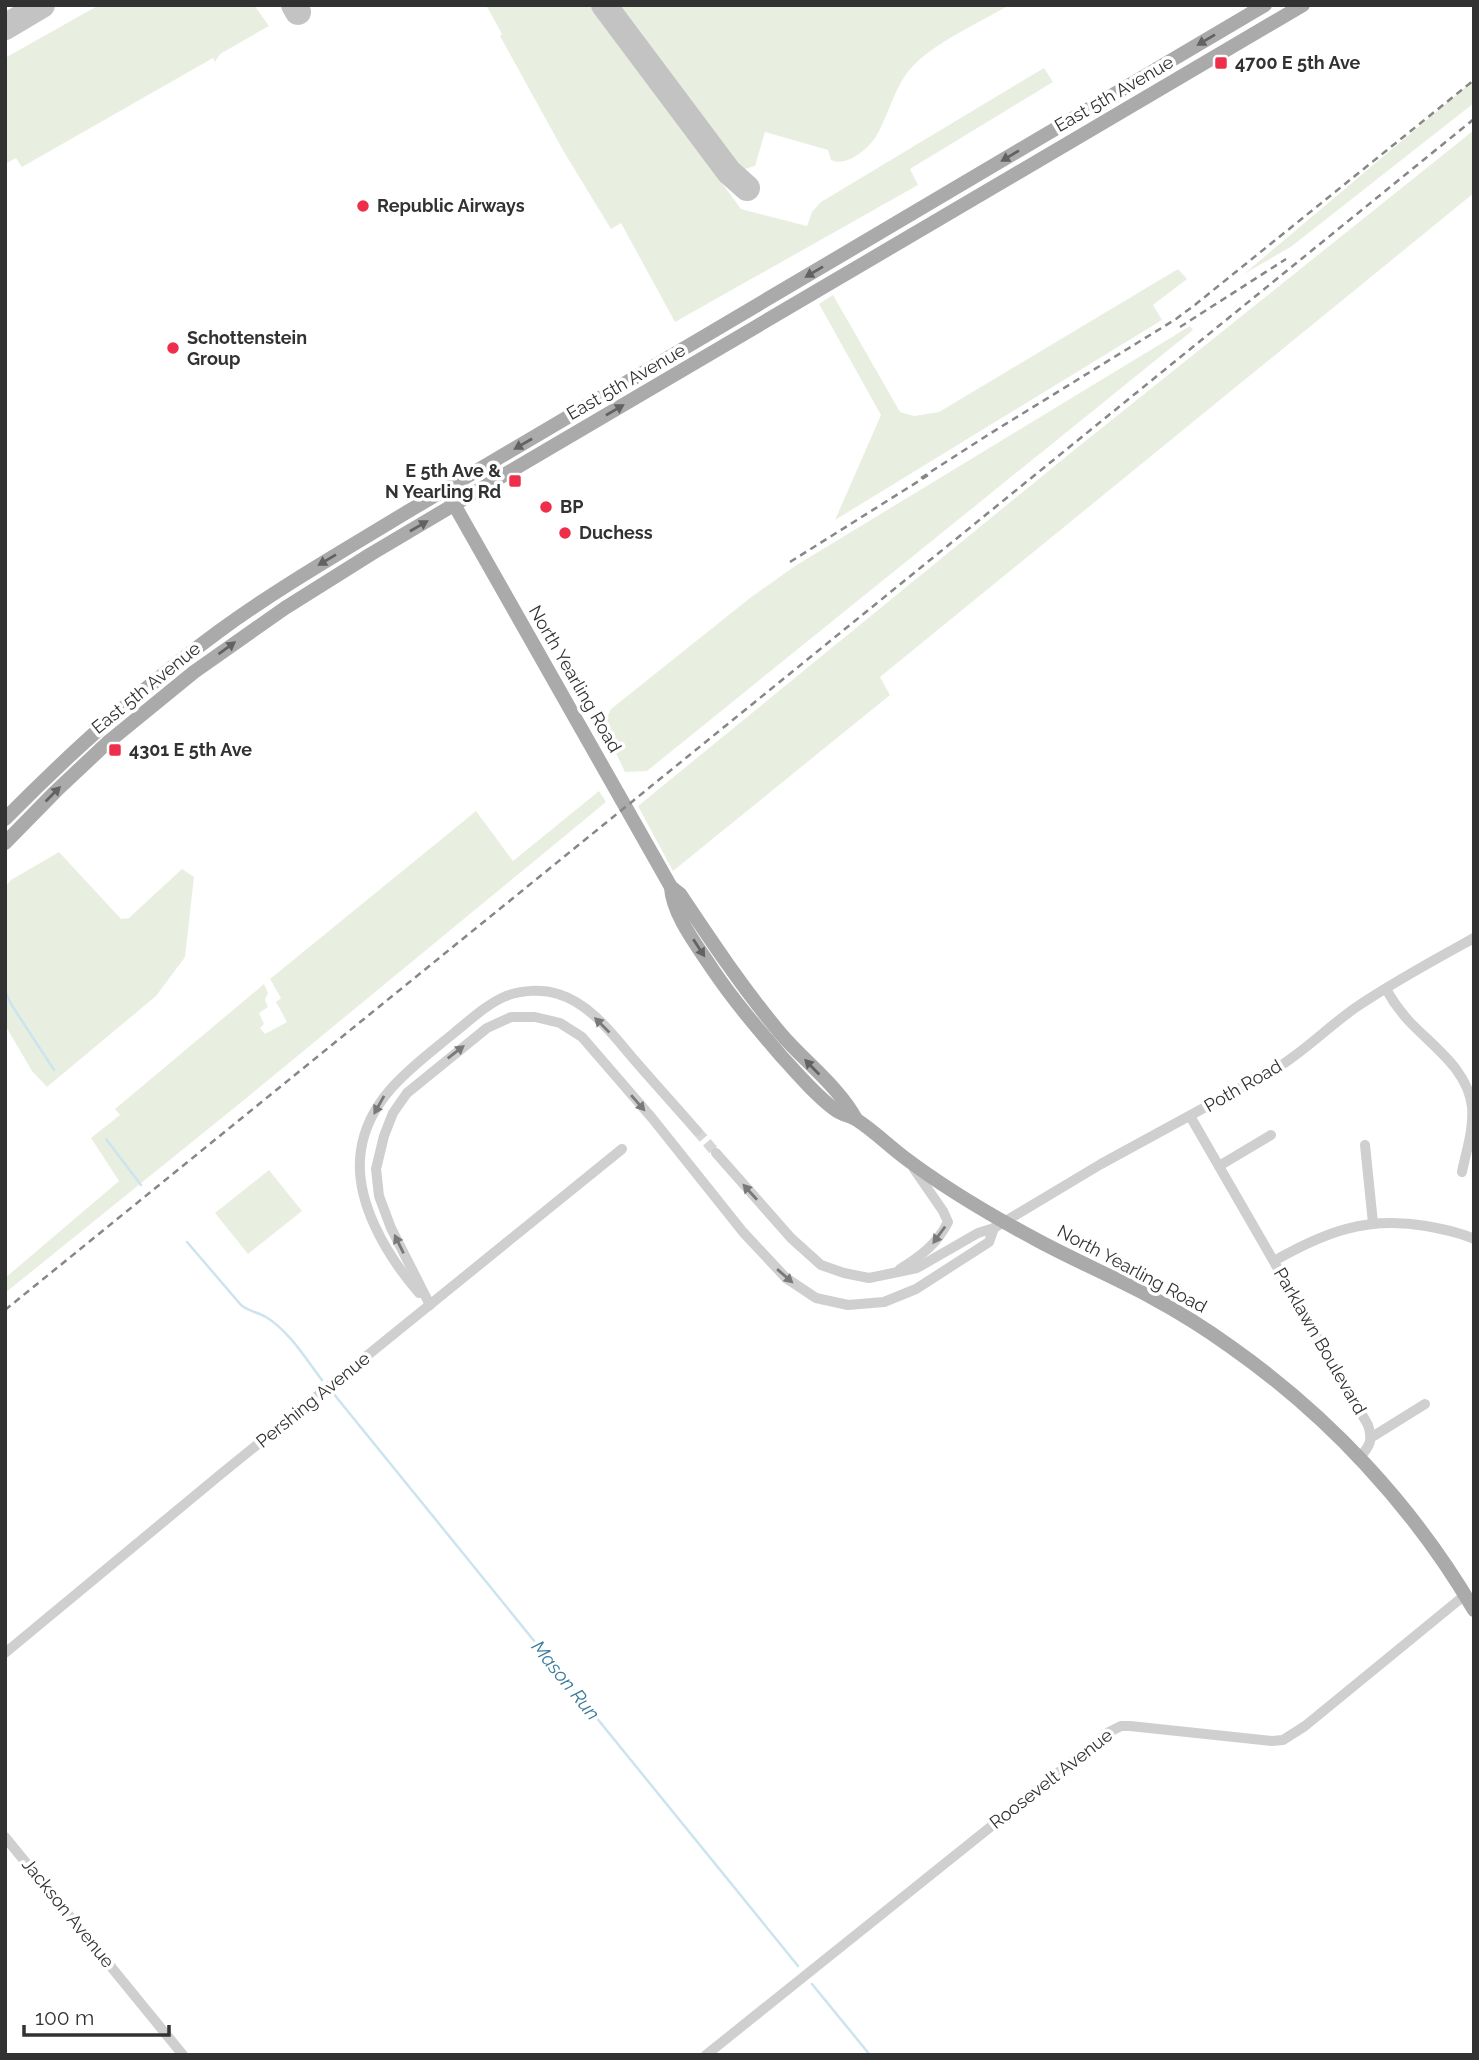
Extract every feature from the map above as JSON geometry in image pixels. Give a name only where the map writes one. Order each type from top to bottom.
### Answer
[{"type":"main road","name":"East 5th Avenue","points":[[5,819],[157,680],[217,633],[321,564],[1265,5]]},
{"type":"main road","name":"East 5th Avenue","points":[[5,843],[107,743],[213,658],[320,586],[1303,5]]},
{"type":"main road","name":"North Yearling Road","points":[[446,489],[671,887],[671,900],[693,940],[725,987],[797,1074],[839,1112],[856,1119],[905,1159],[999,1224],[1154,1298],[1209,1332],[1297,1398],[1360,1457],[1397,1500],[1474,1610]]},
{"type":"street","name":"Poth Road","points":[[999,1224],[1101,1164],[1290,1060],[1349,1012],[1474,938]]},
{"type":"street","points":[[1386,989],[1407,1019],[1458,1071],[1468,1092],[1472,1121],[1462,1172]]},
{"type":"street","points":[[430,1305],[399,1269],[374,1223],[365,1201],[360,1152],[365,1130],[384,1095],[400,1076],[482,1011],[507,996],[531,990],[558,994],[579,1004],[603,1025],[697,1131]]},
{"type":"street","points":[[430,1305],[391,1228],[379,1196],[376,1169],[384,1136],[393,1113],[407,1093],[487,1028],[511,1017],[535,1017],[560,1023],[582,1037],[652,1118],[743,1232],[786,1278],[816,1298],[848,1306],[884,1302],[916,1289],[989,1242],[999,1224]]},
{"type":"street","name":"Parklawn Boulevard","points":[[1191,1116],[1368,1425],[1372,1437],[1360,1457]]},
{"type":"street","points":[[1219,1166],[1271,1135]]},
{"type":"street","points":[[1365,1145],[1373,1223]]},
{"type":"street","name":"Pershing Avenue","points":[[5,1653],[622,1149]]},
{"type":"street","points":[[716,1153],[792,1238],[821,1265],[869,1278],[918,1268],[978,1233],[999,1224]]},
{"type":"street","points":[[894,1273],[925,1252],[940,1237],[948,1222],[924,1182],[905,1159]]},
{"type":"street","name":"Parklawn Boulevard","points":[[1274,1261],[1328,1234],[1373,1223],[1416,1225],[1464,1234],[1474,1239]]},
{"type":"street","points":[[1372,1437],[1425,1404]]},
{"type":"street","name":"Roosevelt Avenue","points":[[706,2055],[1109,1732],[1121,1726],[1130,1726],[1283,1740],[1296,1734],[1465,1595]]},
{"type":"street","name":"Jackson Avenue","points":[[5,1837],[183,2055]]},
{"type":"green space","points":[[99,5],[254,5],[269,26],[220,54],[215,62],[213,58],[22,167],[16,158],[5,164],[5,58]]},
{"type":"green space","points":[[486,5],[591,5],[741,209],[807,226],[812,212],[821,202],[1044,68],[1053,82],[910,169],[918,185],[675,322],[621,223],[611,229],[564,152],[500,36],[502,34]]},
{"type":"green space","points":[[618,5],[1009,5],[949,39],[917,62],[899,86],[875,139],[858,155],[837,162],[831,160],[828,150],[765,132],[755,166],[745,169],[738,166]]},
{"type":"green space","points":[[1474,80],[1474,103],[1292,246],[1244,274]]},
{"type":"green space","points":[[1474,130],[1474,193],[880,677],[890,695],[673,871],[638,806],[1068,455]]},
{"type":"green space","points":[[1178,269],[1187,279],[1153,305],[1162,320],[835,520],[881,415],[819,304],[833,295],[900,412],[914,416],[939,412]]},
{"type":"green space","points":[[1190,326],[1193,330],[647,771],[625,772],[603,726],[611,709],[750,598],[795,566]]},
{"type":"green space","points":[[599,791],[606,802],[5,1293],[5,1278],[119,1181],[91,1138],[120,1115],[115,1109],[264,984],[268,993],[265,1000],[268,1007],[259,1013],[264,1024],[260,1028],[265,1034],[287,1022],[276,1002],[281,998],[270,979],[476,811],[513,861]]},
{"type":"green space","points":[[59,852],[121,919],[129,918],[182,869],[194,877],[185,957],[156,996],[47,1087],[32,1071],[5,1025],[5,887],[11,880]]},
{"type":"green space","points":[[269,1170],[302,1211],[248,1254],[215,1213]]},
{"type":"waterway","name":"Mason Run","points":[[5,991],[54,1070]]},
{"type":"waterway","name":"Mason Run","points":[[106,1139],[141,1185]]},
{"type":"waterway","name":"Mason Run","points":[[187,1242],[241,1305],[266,1317],[282,1330],[322,1380]]},
{"type":"waterway","name":"Mason Run","points":[[333,1393],[798,1966]]},
{"type":"waterway","name":"Mason Run","points":[[812,1984],[870,2055]]},
{"type":"taxiway","points":[[5,27],[42,5]]},
{"type":"taxiway","points":[[294,5],[298,12]]},
{"type":"taxiway","points":[[604,5],[729,172],[747,188]]},
{"type":"tunnel","points":[[697,1131],[716,1153]]},
{"type":"railway","points":[[921,478],[1176,319],[1474,80]]},
{"type":"railway","points":[[5,1310],[1474,119]]},
{"type":"railway","points":[[1180,327],[1286,259]]},
{"type":"railway","points":[[790,562],[930,474]]},
{"type":"place","name":"4700 E 5th Ave","points":[[1221,63]]},
{"type":"place","name":"Republic Airways","points":[[363,206]]},
{"type":"place","name":"Schottenstein Group","points":[[173,348]]},
{"type":"place","name":"E 5th Ave & N Yearling Rd","points":[[515,481]]},
{"type":"place","name":"BP","points":[[546,507]]},
{"type":"place","name":"Duchess","points":[[565,533]]},
{"type":"place","name":"4301 E 5th Ave","points":[[115,750]]}]
